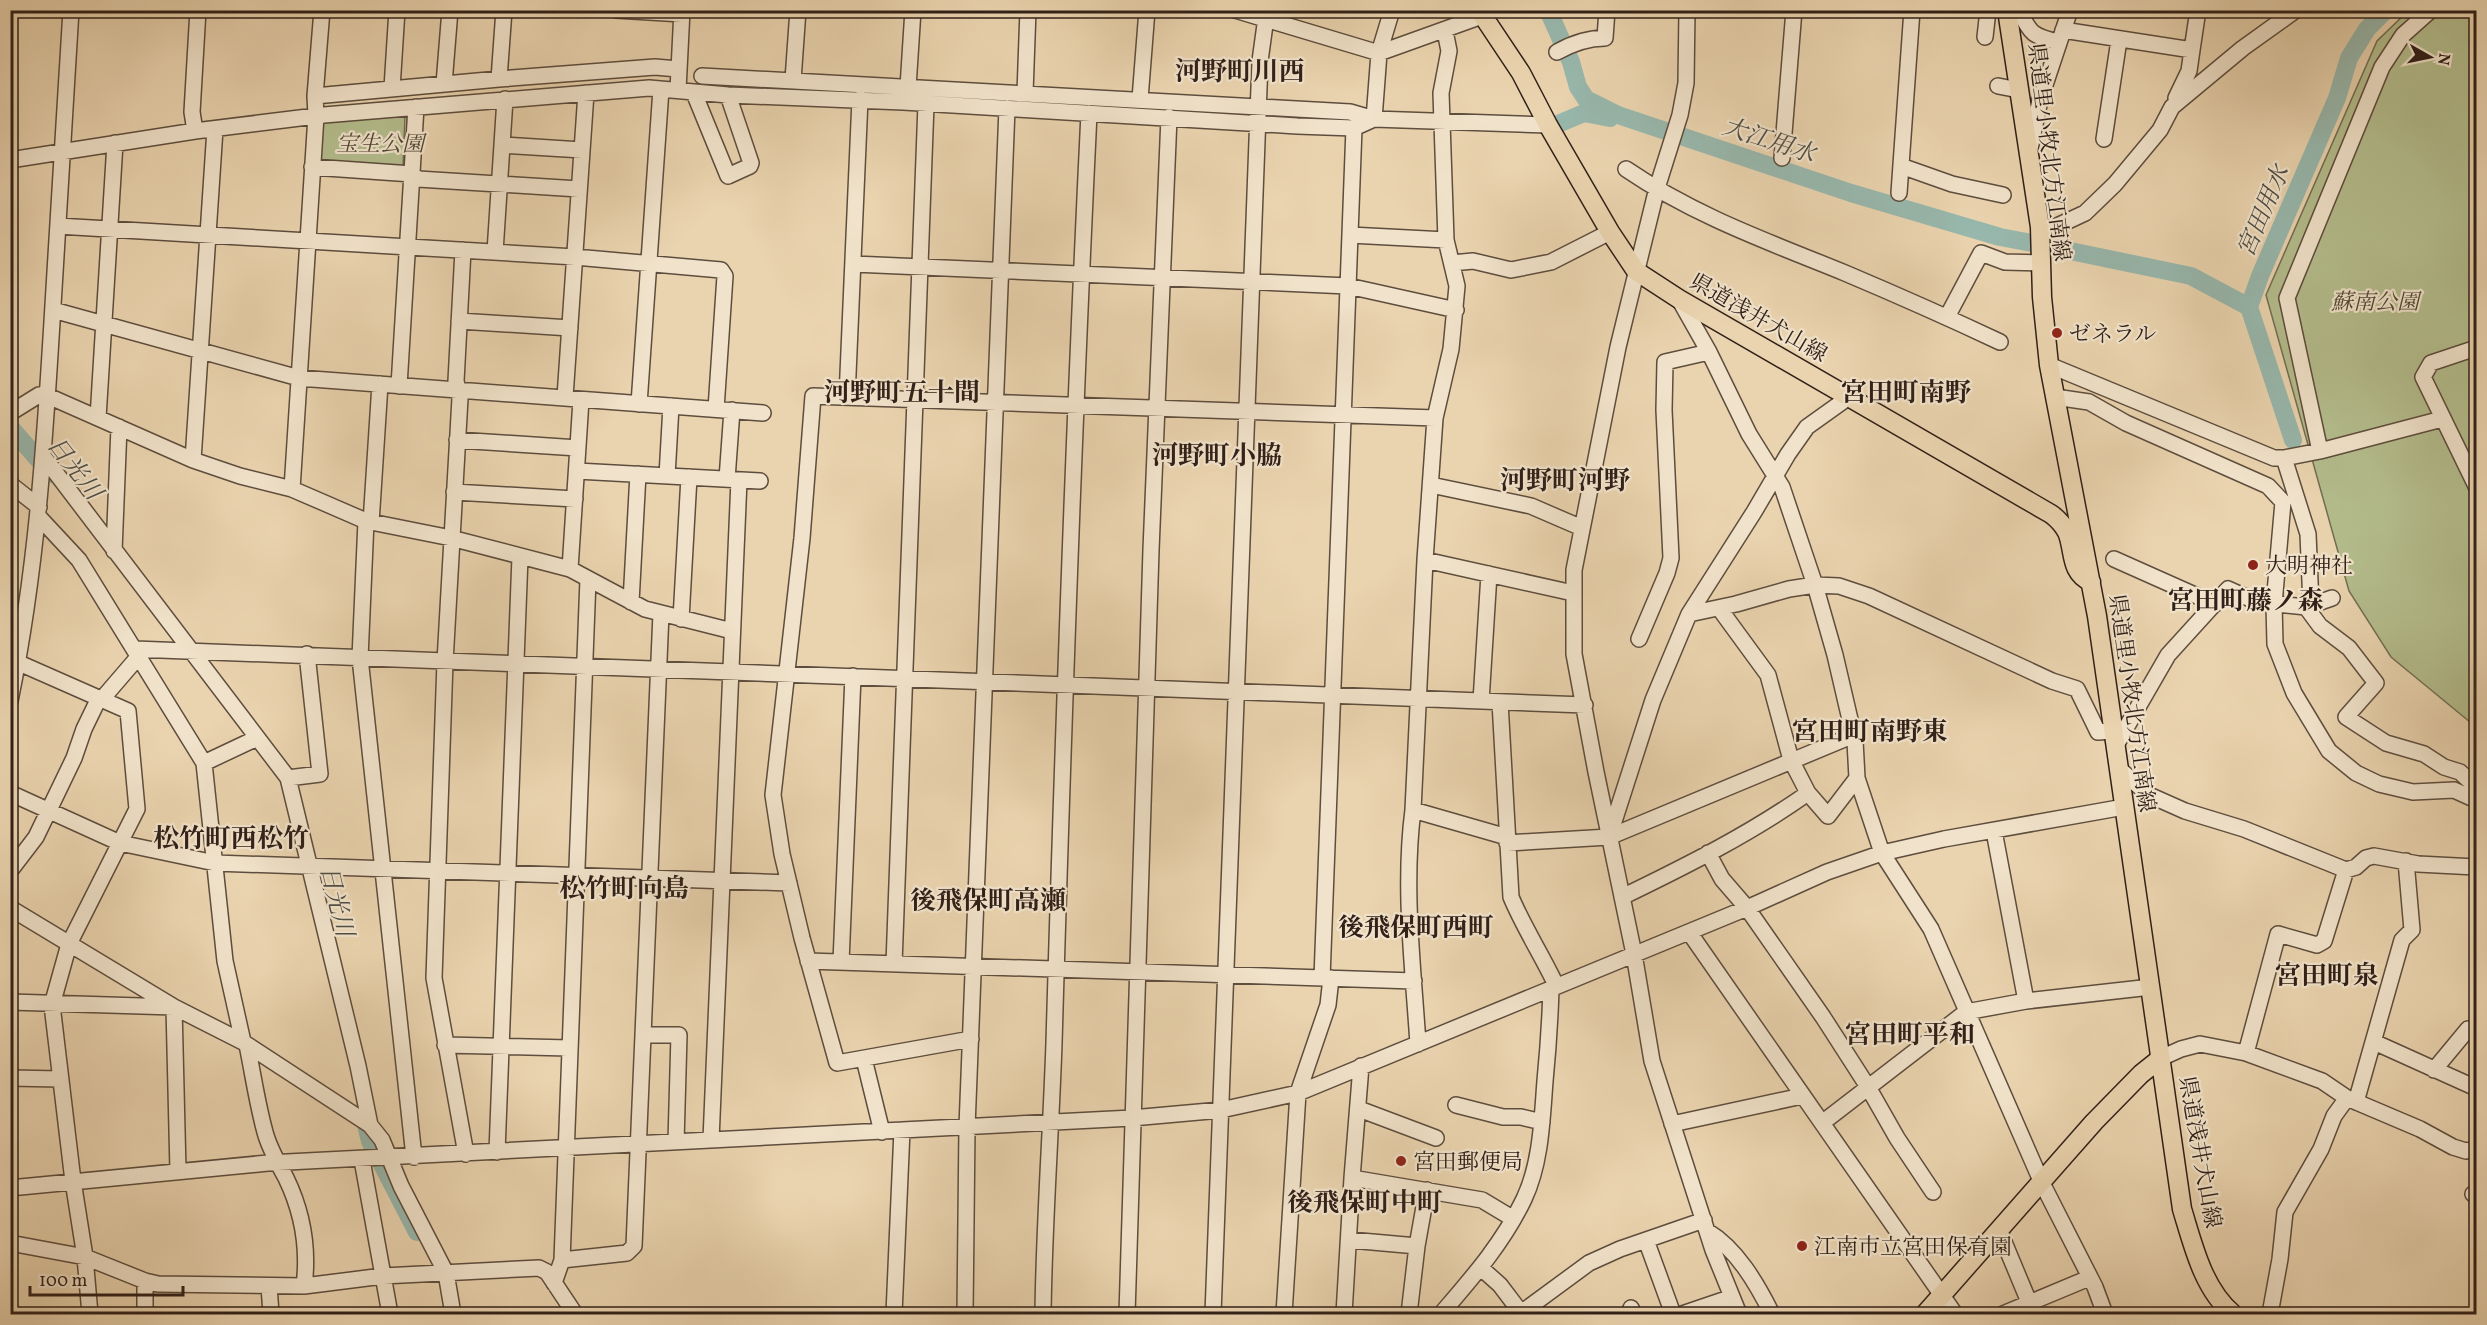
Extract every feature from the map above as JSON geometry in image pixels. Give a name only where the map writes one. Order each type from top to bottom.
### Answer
[{"type":"main road","name":"県道里小牧北方江南線","points":[[2007,10],[2040,234],[2049,364],[2091,582],[2161,1058]]},
{"type":"main road","name":"県道浅井犬山線","points":[[1480,13],[1521,73],[1548,125],[1610,232],[1636,271],[1679,299],[2051,514],[2068,534],[2076,570],[2091,582]]},
{"type":"main road","name":"県道浅井犬山線","points":[[2161,1058],[2185,1218],[2204,1275],[2223,1306],[2233,1314]]},
{"type":"main road","points":[[1925,1314],[2140,1074],[2161,1058]]},
{"type":"street","points":[[10,701],[15,660],[28,609],[39,512],[71,10]]},
{"type":"street","points":[[195,131],[192,112],[198,10]]},
{"type":"street","points":[[292,489],[322,10]]},
{"type":"street","points":[[392,88],[397,10]]},
{"type":"street","points":[[444,84],[450,10]]},
{"type":"street","points":[[499,79],[504,10]]},
{"type":"street","points":[[616,10],[682,12],[678,90]]},
{"type":"street","points":[[793,80],[798,10]]},
{"type":"street","points":[[908,87],[913,10]]},
{"type":"street","points":[[1024,93],[1028,10]]},
{"type":"street","points":[[1140,99],[1147,10]]},
{"type":"street","points":[[1235,10],[1265,15],[1379,52],[1445,30],[1480,13]]},
{"type":"street","points":[[1374,119],[1379,52],[1392,10]]},
{"type":"street","points":[[1562,49],[1591,38],[1605,38],[1607,10]]},
{"type":"street","points":[[1687,10],[1686,82],[1675,133],[1657,188],[1615,359],[1574,570],[1574,654],[1653,1061],[1706,1226],[1739,1314]]},
{"type":"street","points":[[1782,158],[1794,10]]},
{"type":"street","points":[[1899,193],[1912,10]]},
{"type":"street","points":[[1985,37],[1988,10]]},
{"type":"street","points":[[2019,10],[2028,29],[2039,38],[2061,36],[2119,40],[2192,50]]},
{"type":"street","points":[[2029,154],[2040,100],[2070,10]]},
{"type":"street","points":[[2040,234],[2085,213],[2108,192],[2160,130],[2189,71],[2198,10]]},
{"type":"street","points":[[2172,107],[2243,48],[2296,10]]},
{"type":"street","points":[[2320,451],[2287,298],[2382,67],[2403,35],[2431,10]]},
{"type":"street","points":[[1213,1314],[1258,106],[1265,15]]},
{"type":"street","points":[[1418,1044],[1408,850],[1413,810],[1420,699],[1425,560],[1435,418],[1451,349],[1457,286],[1446,240],[1441,93],[1449,51],[1445,30]]},
{"type":"street","points":[[2104,139],[2119,40]]},
{"type":"street","points":[[315,96],[655,67],[678,69]]},
{"type":"street","points":[[702,76],[1258,106],[1350,112],[1374,119],[1548,125]]},
{"type":"street","points":[[1998,86],[2019,90]]},
{"type":"street","points":[[10,160],[195,131],[316,116],[505,99],[661,89],[728,95],[860,99],[1354,128],[1374,119]]},
{"type":"street","points":[[639,404],[661,89]]},
{"type":"street","points":[[565,397],[586,93]]},
{"type":"street","points":[[694,93],[728,176],[752,163],[728,95]]},
{"type":"street","points":[[495,252],[505,99]]},
{"type":"street","points":[[846,397],[860,99]]},
{"type":"street","points":[[894,964],[926,104]]},
{"type":"street","points":[[399,386],[416,107]]},
{"type":"street","points":[[965,1314],[970,1039],[1007,108]]},
{"type":"street","points":[[1043,1314],[1081,273],[1089,113]]},
{"type":"street","points":[[1127,1314],[1156,408],[1169,117]]},
{"type":"street","points":[[1284,1314],[1298,1092],[1328,1005],[1326,978],[1333,695],[1354,128]]},
{"type":"street","points":[[193,460],[215,129]]},
{"type":"street","points":[[98,418],[115,143]]},
{"type":"street","points":[[502,145],[582,150]]},
{"type":"street","points":[[1901,166],[1952,184],[2003,195]]},
{"type":"street","points":[[312,167],[412,174],[418,179],[579,189]]},
{"type":"street","points":[[1626,169],[1705,216],[1947,317],[2000,342]]},
{"type":"street","points":[[58,226],[575,257],[721,270],[725,276],[724,410],[733,480],[732,631],[724,880],[711,1140]]},
{"type":"street","points":[[1452,263],[1473,261],[1511,270],[1551,262],[1610,232]]},
{"type":"street","points":[[1350,234],[1446,240]]},
{"type":"street","points":[[463,250],[456,381],[460,398],[445,662],[434,978],[466,1154]]},
{"type":"street","points":[[1947,317],[1981,253],[2005,262],[2041,263]]},
{"type":"street","points":[[854,264],[1348,286],[1456,310]]},
{"type":"street","points":[[1679,299],[1709,352],[1749,434],[1776,474],[1815,585],[1854,735],[1857,778],[1882,854],[1931,929],[2042,1183],[2090,1278],[2105,1314]]},
{"type":"street","points":[[53,310],[299,378],[763,413]]},
{"type":"street","points":[[459,321],[570,328]]},
{"type":"street","points":[[2476,348],[2431,363],[2423,377],[2476,486]]},
{"type":"street","points":[[1639,639],[1671,558],[1664,410],[1665,362],[1709,352]]},
{"type":"street","points":[[2049,364],[2274,458],[2320,451],[2442,419]]},
{"type":"street","points":[[380,384],[368,522],[360,658],[414,1157]]},
{"type":"street","points":[[10,413],[39,395],[48,396],[193,460],[240,476],[292,489],[368,522],[451,538],[570,569],[631,602],[681,619],[732,631]]},
{"type":"street","points":[[970,1039],[837,1063],[789,884],[773,795],[802,538],[813,396],[1435,418]]},
{"type":"street","points":[[1609,837],[1653,700],[1689,614],[1807,427],[1849,397]]},
{"type":"street","points":[[2055,397],[2089,402],[2126,423],[2268,486],[2283,502],[2274,604],[2276,644],[2294,693],[2329,751],[2356,773],[2379,784],[2413,792],[2454,790],[2476,800]]},
{"type":"street","points":[[570,569],[581,400]]},
{"type":"street","points":[[667,476],[671,406]]},
{"type":"street","points":[[114,551],[119,427]]},
{"type":"street","points":[[457,440],[578,448]]},
{"type":"street","points":[[2284,458],[2308,534],[2309,606],[2320,626],[2349,648],[2376,683],[2346,717],[2386,743],[2424,754],[2444,767],[2460,772],[2476,787]]},
{"type":"street","points":[[43,462],[114,551],[185,650],[254,740],[288,778],[306,866],[358,1066],[367,1123]]},
{"type":"street","points":[[577,471],[760,481]]},
{"type":"street","points":[[631,602],[638,474]]},
{"type":"street","points":[[681,619],[689,477]]},
{"type":"street","points":[[10,484],[39,512],[79,560],[204,763],[225,961],[265,1133],[296,1200],[303,1226],[307,1250],[304,1286]]},
{"type":"street","points":[[1431,485],[1531,506],[1582,528]]},
{"type":"street","points":[[454,492],[575,500]]},
{"type":"street","points":[[497,1152],[520,557]]},
{"type":"street","points":[[2114,559],[2215,604]]},
{"type":"street","points":[[1425,560],[1573,592]]},
{"type":"street","points":[[1481,701],[1489,574]]},
{"type":"street","points":[[559,1314],[557,1288],[562,1260],[588,579]]},
{"type":"street","points":[[1689,614],[1789,589],[1815,585],[1839,586],[1869,596],[2052,681],[2076,689],[2098,732],[2113,739],[2168,655],[2228,589],[2257,602],[2274,604],[2309,606],[2332,598]]},
{"type":"street","points":[[1719,608],[1768,675],[1791,760],[1809,794],[1828,816],[1857,778]]},
{"type":"street","points":[[562,1260],[631,1251],[634,1246],[661,613]]},
{"type":"street","points":[[10,871],[32,844],[100,699],[137,652],[185,650],[306,654],[445,662],[1585,705]]},
{"type":"street","points":[[288,778],[320,774],[306,654]]},
{"type":"street","points":[[15,660],[128,711],[137,809],[69,944],[52,1005],[73,1181],[85,1257],[90,1314]]},
{"type":"street","points":[[841,962],[854,676]]},
{"type":"street","points":[[1441,1314],[1493,1253],[1524,1199],[1532,1176],[1542,1122],[1549,1050],[1554,981],[1537,946],[1523,927],[1511,897],[1500,702]]},
{"type":"street","points":[[1413,810],[1507,840],[1609,837],[1854,735]]},
{"type":"street","points":[[204,763],[254,740]]},
{"type":"street","points":[[2118,768],[2149,795],[2185,811],[2244,829],[2346,870],[2374,856],[2476,867]]},
{"type":"street","points":[[10,793],[120,843],[215,863],[437,869],[789,884]]},
{"type":"street","points":[[1622,897],[1708,853],[1809,794]]},
{"type":"street","points":[[10,1188],[277,1163],[1132,1118],[1221,1110],[1298,1092],[1748,908],[1827,872],[1882,854],[2124,807]]},
{"type":"street","points":[[1994,831],[2026,1001]]},
{"type":"street","points":[[1708,853],[1722,879],[1748,908],[1823,1017],[1933,1192]]},
{"type":"street","points":[[2270,1314],[2280,1259],[2285,1212],[2320,1149],[2334,1116],[2351,1100],[2374,1042],[2402,940],[2412,930],[2406,861]]},
{"type":"street","points":[[2246,1053],[2278,934],[2317,945],[2324,941],[2346,870]]},
{"type":"street","points":[[10,908],[174,1007],[245,1044],[367,1123],[382,1140],[383,1159],[442,1273],[453,1314]]},
{"type":"street","points":[[1689,932],[1956,1314]]},
{"type":"street","points":[[808,961],[1414,981]]},
{"type":"street","points":[[1822,1123],[1966,1012],[2026,1001],[2151,987]]},
{"type":"street","points":[[10,1002],[174,1007]]},
{"type":"street","points":[[174,1007],[178,1171]]},
{"type":"street","points":[[2434,1070],[2469,1029]]},
{"type":"street","points":[[643,1035],[679,1035],[676,1142]]},
{"type":"street","points":[[2374,1042],[2476,1088]]},
{"type":"street","points":[[2161,1058],[2200,1044],[2246,1053],[2322,1081],[2351,1100],[2420,1129],[2453,1147],[2466,1151],[2476,1149]]},
{"type":"street","points":[[445,1045],[569,1048]]},
{"type":"street","points":[[864,1059],[882,1132]]},
{"type":"street","points":[[1344,1314],[1361,1066]]},
{"type":"street","points":[[10,1078],[60,1079]]},
{"type":"street","points":[[1672,1124],[1802,1096]]},
{"type":"street","points":[[1456,1105],[1503,1117],[1521,1117],[1542,1122]]},
{"type":"street","points":[[1359,1109],[1436,1138]]},
{"type":"street","points":[[894,1314],[902,1130]]},
{"type":"street","points":[[362,1160],[390,1314]]},
{"type":"street","points":[[1352,1178],[1482,1200],[1512,1218]]},
{"type":"street","points":[[1409,1314],[1417,1246],[1427,1190]]},
{"type":"street","points":[[1481,1268],[1500,1285],[1522,1314],[1589,1263],[1646,1240],[1706,1226]]},
{"type":"street","points":[[1706,1226],[1752,1278],[1772,1314]]},
{"type":"street","points":[[1999,1230],[2031,1309]]},
{"type":"street","points":[[1350,1240],[1417,1246]]},
{"type":"street","points":[[1646,1240],[1673,1314]]},
{"type":"street","points":[[10,1243],[85,1257],[158,1284],[304,1286],[383,1276],[539,1268],[547,1272],[575,1314]]},
{"type":"street","points":[[2003,1314],[2031,1309],[2090,1278]]},
{"type":"street","points":[[145,1281],[145,1314]]},
{"type":"street","points":[[269,1286],[271,1314]]},
{"type":"street","points":[[1682,1314],[1732,1297]]},
{"type":"green space","name":"蘇南公園","points":[[2408,11],[2476,11],[2476,727],[2391,657],[2349,591],[2266,295],[2377,41]]},
{"type":"green space","name":"宝生公園","points":[[405,116],[403,168],[318,163],[318,123]]},
{"type":"waterway","name":"大江用水","points":[[1548,10],[1571,62],[1578,87],[1586,99],[1618,115],[1851,193],[2000,237],[2032,243]]},
{"type":"waterway","name":"宮田用水","points":[[2293,440],[2249,307],[2260,276],[2337,98],[2349,58],[2367,29],[2386,10]]},
{"type":"waterway","points":[[1558,124],[1584,113],[1610,118]]},
{"type":"waterway","name":"大江用水","points":[[2051,247],[2191,276],[2249,307]]},
{"type":"waterway","name":"日光川","points":[[10,427],[51,474]]},
{"type":"waterway","name":"日光川","points":[[363,1113],[370,1141],[417,1232]]},
{"type":"place","name":"ゼネラル","points":[[2057,333]]},
{"type":"place","name":"大明神社","points":[[2253,565]]},
{"type":"place","name":"宮田郵便局","points":[[1401,1161]]},
{"type":"place","name":"江南市立宮田保育園","points":[[1802,1246]]},
{"type":"district","name":"河野町川西","points":[[1240,71]]},
{"type":"district","name":"河野町五十間","points":[[902,392]]},
{"type":"district","name":"宮田町南野","points":[[1906,392]]},
{"type":"district","name":"河野町小脇","points":[[1217,455]]},
{"type":"district","name":"河野町河野","points":[[1565,480]]},
{"type":"district","name":"宮田町藤ノ森","points":[[2246,600]]},
{"type":"district","name":"宮田町南野東","points":[[1870,731]]},
{"type":"district","name":"松竹町西松竹","points":[[231,838]]},
{"type":"district","name":"松竹町向島","points":[[624,888]]},
{"type":"district","name":"後飛保町高瀬","points":[[988,900]]},
{"type":"district","name":"後飛保町西町","points":[[1416,927]]},
{"type":"district","name":"宮田町泉","points":[[2327,975]]},
{"type":"district","name":"宮田町平和","points":[[1910,1034]]},
{"type":"district","name":"後飛保町中町","points":[[1365,1202]]}]
